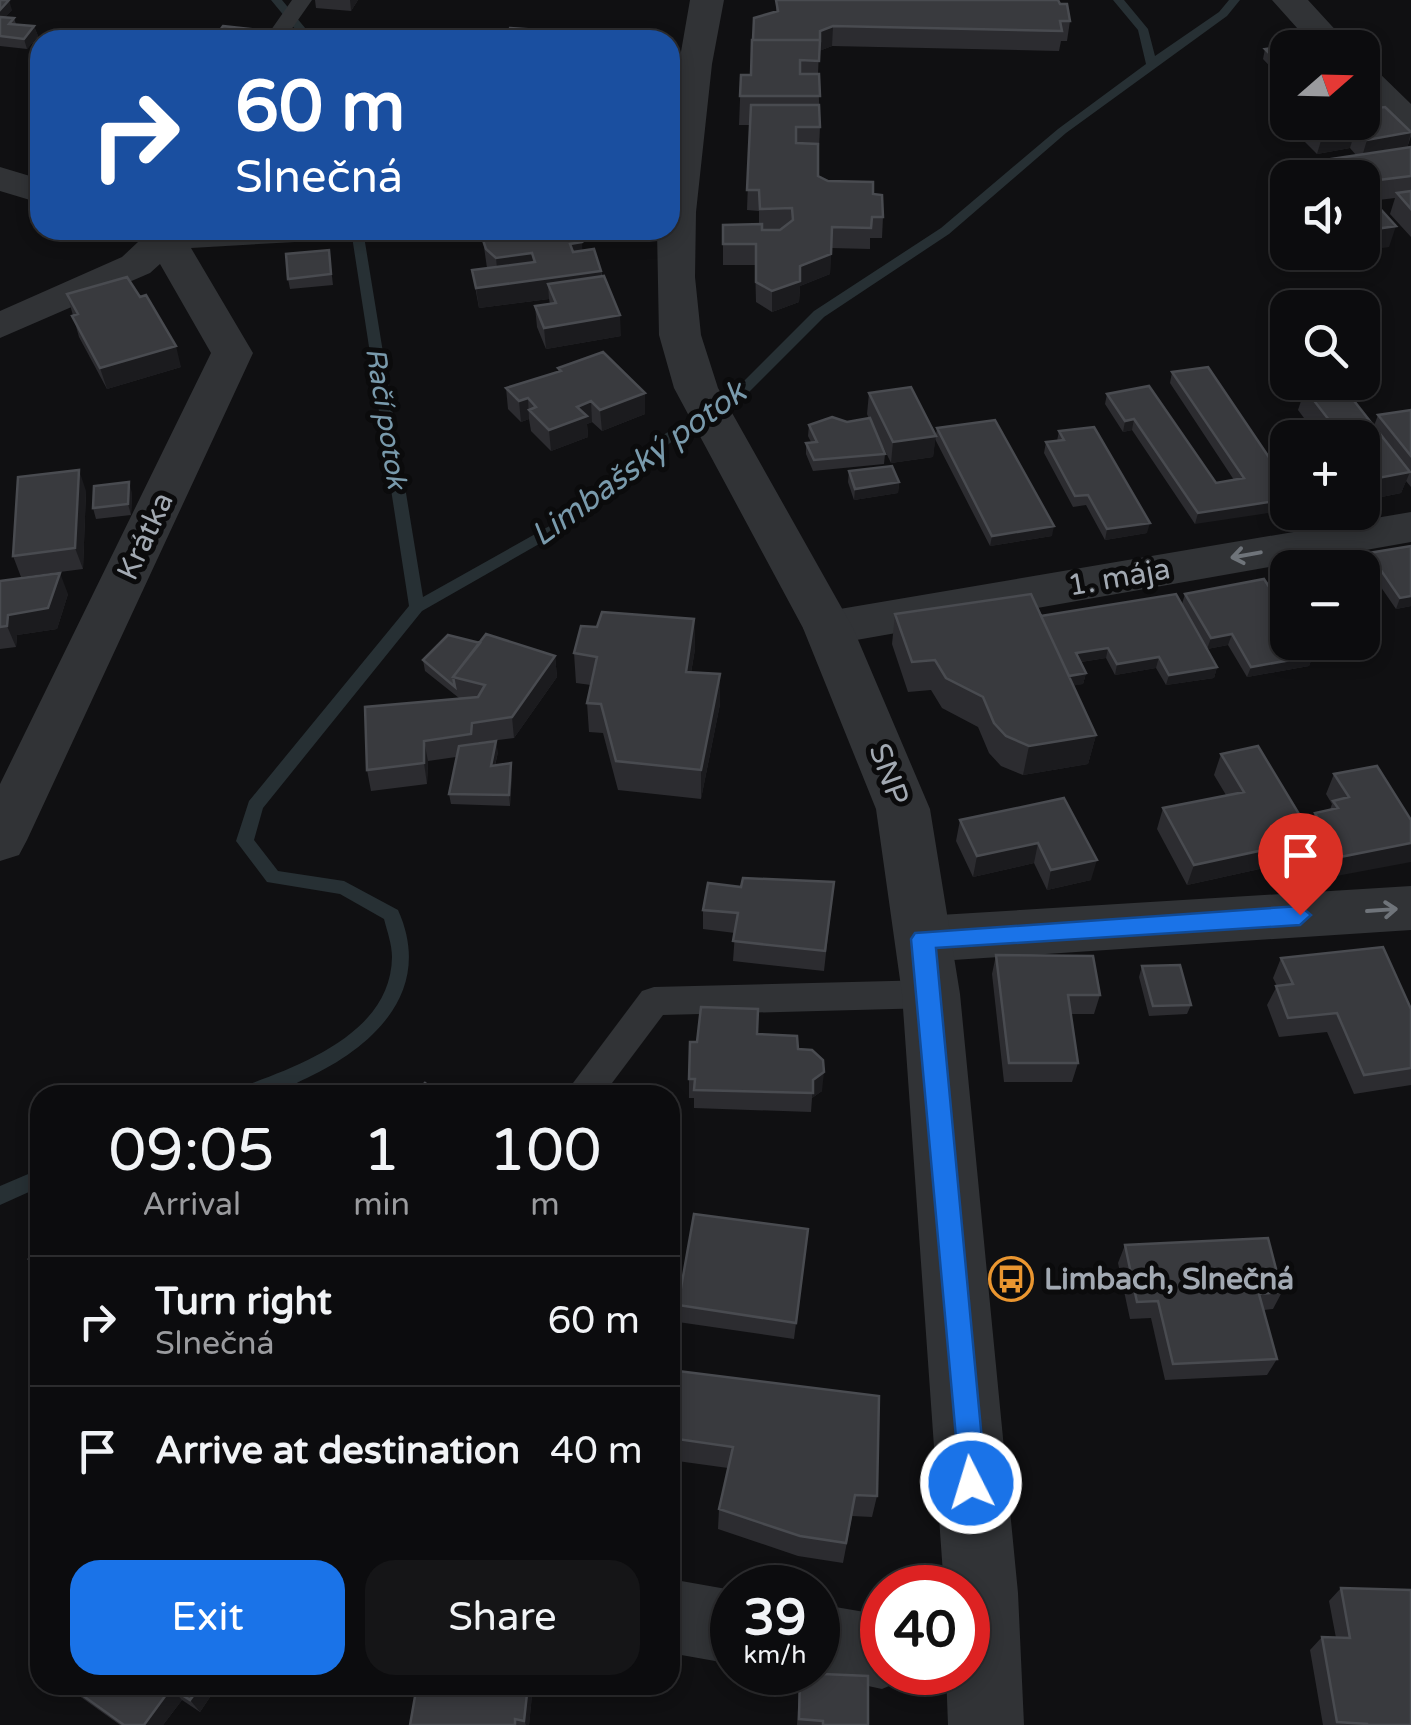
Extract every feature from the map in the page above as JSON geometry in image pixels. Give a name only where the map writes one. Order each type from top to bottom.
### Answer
[{"type":"street","name":"SNP","points":[[680,168],[707,0]]},
{"type":"street","points":[[1292,3],[1344,0]]},
{"type":"street","points":[[1292,3],[1318,30]]},
{"type":"street","points":[[1380,93],[1411,125]]},
{"type":"street","points":[[0,178],[30,188]]},
{"type":"street","points":[[0,326],[136,266],[154,240]]},
{"type":"street","name":"Krátka","points":[[0,840],[232,353],[163,240]]},
{"type":"street","name":"SNP","points":[[674,240],[680,336],[696,388],[828,628],[903,809],[927,967],[979,1565]]},
{"type":"street","name":"1. mája","points":[[828,628],[1411,527]]},
{"type":"street","points":[[927,967],[1411,908]]},
{"type":"street","points":[[680,1618],[710,1622]]},
{"type":"lane","points":[[281,30],[302,0]]},
{"type":"lane","points":[[590,1085],[654,1002],[927,967]]},
{"type":"building","points":[[776,0],[1058,0],[1067,4],[1070,21],[1060,21],[1062,31],[833,26],[820,31],[820,40],[753,40],[754,18],[778,11]]},
{"type":"building","points":[[0,17],[14,18],[9,24],[34,26],[24,39],[0,36]]},
{"type":"building","points":[[223,26],[250,29],[249,30],[220,30]]},
{"type":"building","points":[[752,40],[820,40],[819,61],[800,60],[800,74],[819,74],[820,96],[740,96],[741,75],[751,75]]},
{"type":"building","points":[[751,105],[819,105],[820,127],[796,127],[796,143],[818,144],[818,176],[828,181],[873,182],[873,194],[882,195],[883,217],[872,217],[871,228],[832,227],[831,254],[800,266],[800,281],[772,291],[756,282],[756,244],[723,244],[723,225],[762,224],[762,230],[780,230],[793,220],[792,208],[760,209],[759,190],[747,190]]},
{"type":"building","points":[[1385,107],[1411,132],[1380,138],[1380,108]]},
{"type":"building","points":[[1411,147],[1411,176],[1380,180],[1380,160],[1325,160]]},
{"type":"building","points":[[1411,191],[1411,209],[1397,193]]},
{"type":"building","points":[[1380,208],[1396,226],[1380,228]]},
{"type":"building","points":[[483,240],[581,240],[570,244],[573,252],[594,249],[601,271],[476,288],[472,270],[535,262],[532,253],[496,258]]},
{"type":"building","points":[[329,250],[331,274],[288,279],[286,254]]},
{"type":"building","points":[[604,276],[620,315],[544,328],[535,306],[556,303],[548,284]]},
{"type":"building","points":[[127,277],[140,297],[146,295],[176,346],[100,368],[72,316],[78,314],[67,294]]},
{"type":"building","points":[[603,352],[645,393],[600,410],[591,401],[577,407],[587,416],[549,430],[529,410],[536,407],[528,398],[519,401],[506,388],[561,371],[558,368]]},
{"type":"building","points":[[1208,367],[1270,459],[1270,502],[1198,513],[1134,419],[1125,421],[1107,394],[1149,386],[1216,483],[1244,478],[1172,372]]},
{"type":"building","points":[[911,387],[936,436],[893,442],[869,393]]},
{"type":"building","points":[[1314,400],[1353,400],[1369,420],[1329,420]]},
{"type":"building","points":[[1411,410],[1411,456],[1378,415]]},
{"type":"building","points":[[832,417],[847,422],[870,418],[885,454],[814,460],[806,443],[817,442],[809,425]]},
{"type":"building","points":[[995,420],[1054,526],[992,536],[937,428]]},
{"type":"building","points":[[1094,427],[1150,523],[1107,529],[1088,495],[1075,496],[1046,442],[1064,440],[1059,431]]},
{"type":"building","points":[[1380,434],[1410,472],[1380,478]]},
{"type":"building","points":[[892,466],[899,482],[855,489],[849,471]]},
{"type":"building","points":[[79,470],[75,548],[13,556],[18,477]]},
{"type":"building","points":[[129,482],[128,504],[93,508],[94,486]]},
{"type":"building","points":[[1411,546],[1411,596],[1400,598],[1380,569],[1380,551]]},
{"type":"building","points":[[60,573],[48,608],[8,615],[7,626],[0,627],[0,581]]},
{"type":"building","points":[[1264,579],[1270,588],[1270,660],[1290,660],[1251,667],[1232,634],[1211,638],[1185,594]]},
{"type":"building","points":[[1031,594],[1096,735],[1029,746],[1006,736],[994,723],[983,697],[946,678],[935,660],[912,662],[895,614]]},
{"type":"building","points":[[1176,594],[1217,667],[1169,675],[1159,657],[1117,664],[1108,648],[1076,653],[1086,673],[1069,676],[1041,616]]},
{"type":"building","points":[[602,612],[694,619],[686,672],[720,674],[701,770],[616,761],[601,704],[587,703],[597,657],[574,653],[581,626],[597,627]]},
{"type":"building","points":[[486,634],[555,656],[512,717],[472,723],[471,734],[424,741],[424,763],[367,770],[365,707],[478,697],[485,685],[453,677]]},
{"type":"building","points":[[448,635],[480,643],[453,677],[455,687],[423,660]]},
{"type":"building","points":[[496,741],[491,766],[511,763],[509,795],[449,794],[459,746]]},
{"type":"building","points":[[1258,746],[1314,839],[1194,865],[1163,808],[1244,792],[1221,754]]},
{"type":"building","points":[[1377,766],[1411,820],[1411,843],[1340,857],[1315,813],[1338,808],[1333,801],[1349,797],[1334,774]]},
{"type":"building","points":[[1064,798],[1097,860],[1051,870],[1038,843],[977,856],[960,820]]},
{"type":"building","points":[[743,878],[834,882],[825,951],[733,941],[738,913],[703,910],[708,883],[741,887]]},
{"type":"building","points":[[1383,947],[1411,1009],[1411,1068],[1364,1075],[1337,1013],[1288,1018],[1276,986],[1293,984],[1281,958]]},
{"type":"building","points":[[996,955],[1093,956],[1100,995],[1068,995],[1078,1063],[1009,1063]]},
{"type":"building","points":[[1180,965],[1191,1005],[1153,1006],[1142,966]]},
{"type":"building","points":[[701,1007],[758,1009],[757,1034],[797,1036],[798,1049],[812,1050],[823,1060],[824,1072],[813,1080],[813,1093],[694,1090],[695,1079],[689,1079],[690,1042],[697,1042]]},
{"type":"building","points":[[694,1214],[808,1229],[796,1323],[680,1305]]},
{"type":"building","points":[[1268,1238],[1282,1292],[1259,1294],[1277,1359],[1173,1364],[1158,1301],[1137,1302],[1125,1245]]},
{"type":"building","points":[[680,1371],[879,1396],[877,1496],[855,1495],[846,1543],[800,1536],[719,1509],[733,1447],[680,1439]]},
{"type":"building","points":[[1341,1588],[1411,1590],[1411,1725],[1337,1722],[1322,1637],[1350,1638]]},
{"type":"building","points":[[840,1675],[860,1676],[860,1695],[868,1695],[868,1725],[823,1725],[823,1721],[799,1719],[800,1695],[840,1695]]},
{"type":"building","points":[[82,1695],[166,1695],[144,1725],[124,1725]]},
{"type":"building","points":[[415,1695],[527,1695],[524,1721],[515,1719],[515,1725],[410,1725]]},
{"type":"waterway","name":"Račí potok","points":[[276,0],[302,30]]},
{"type":"waterway","points":[[1118,0],[1143,29],[1151,63],[1160,58]]},
{"type":"waterway","name":"Limbašský potok","points":[[417,607],[576,517],[665,440],[740,393],[819,314],[945,231],[1062,131],[1223,14],[1235,0]]},
{"type":"waterway","name":"Račí potok","points":[[359,240],[417,607]]},
{"type":"waterway","name":"Limbašský potok","points":[[268,1085],[319,1063],[364,1033],[382,1013],[394,989],[401,956],[392,915],[344,888],[273,877],[245,841],[255,806],[417,607]]},
{"type":"waterway","name":"Limbašský potok","points":[[0,1196],[30,1182]]},
{"type":"place","name":"Limbach, Slnečná","points":[[1011,1279]]},
{"type":"route","points":[[971,1483],[923,939],[1300,915]]}]
